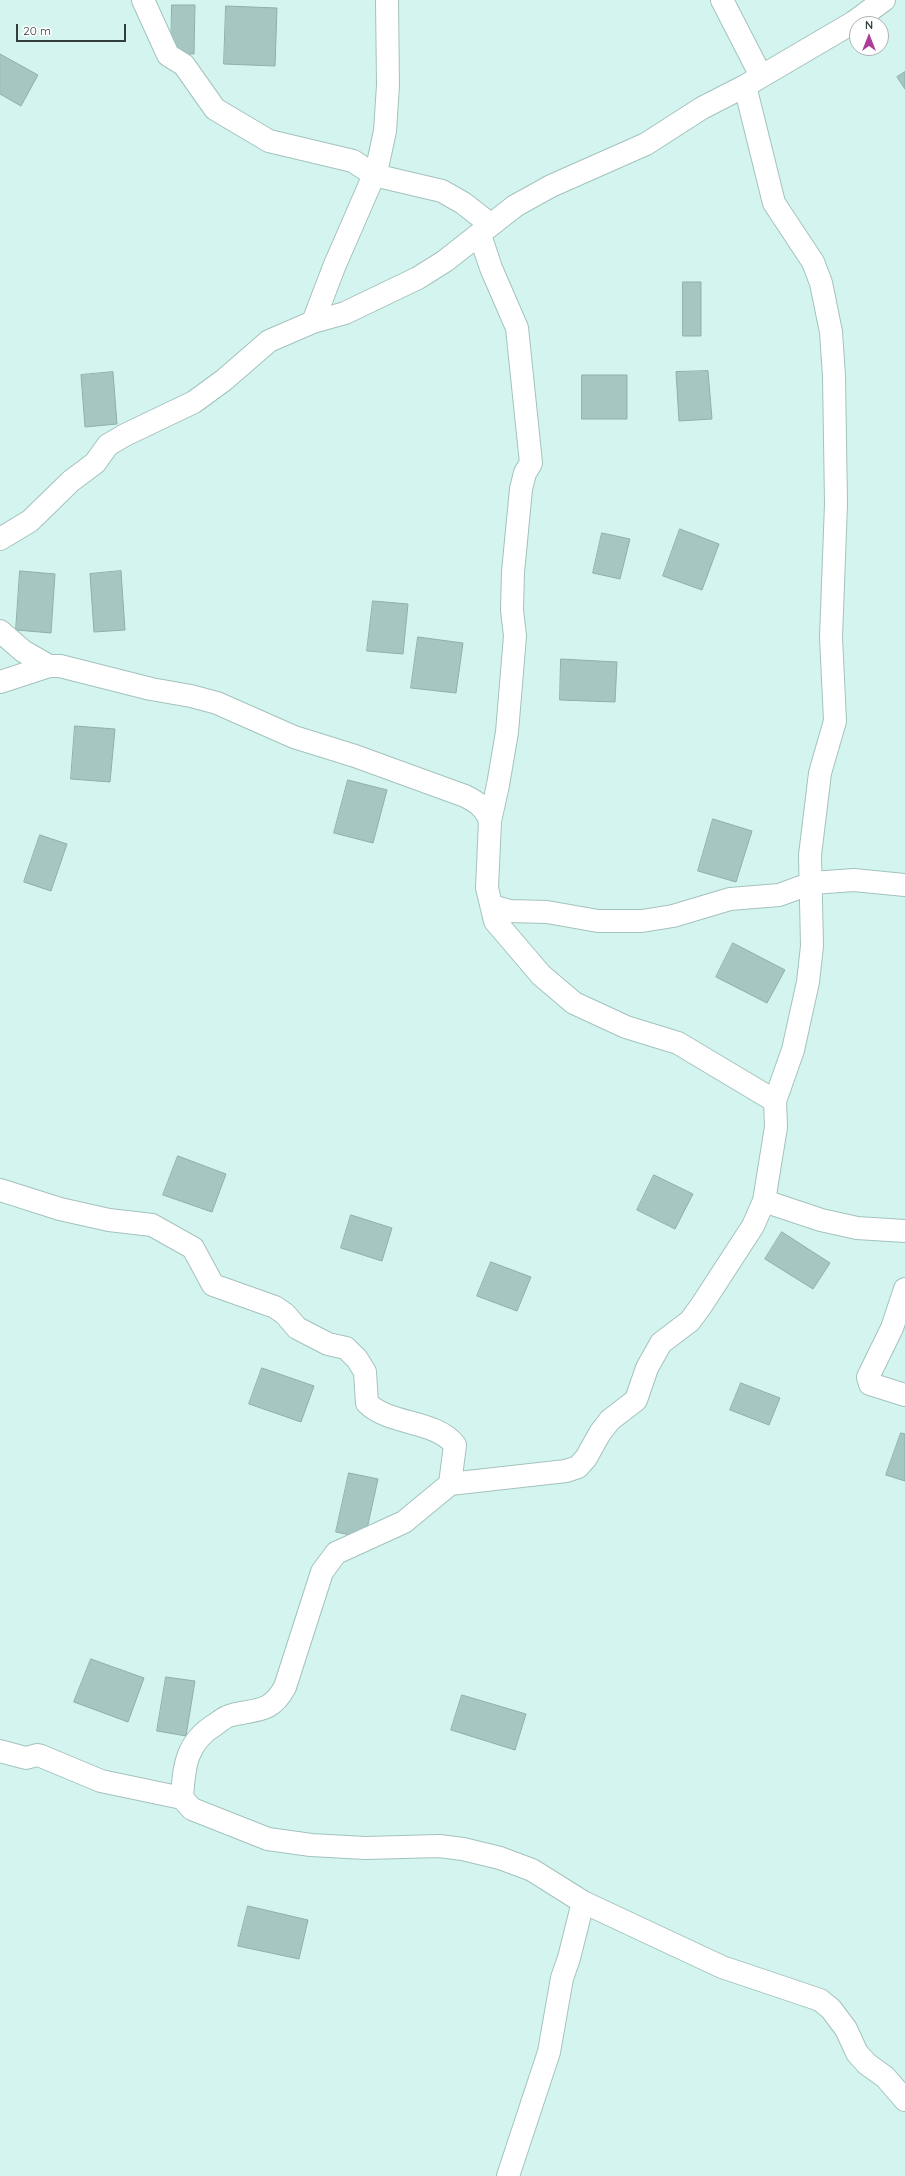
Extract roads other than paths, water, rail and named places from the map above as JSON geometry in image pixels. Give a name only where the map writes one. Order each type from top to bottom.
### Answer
[{"type":"street","points":[[143,0],[168,55],[184,65],[215,109],[269,141],[353,161],[374,175],[419,187],[442,191],[462,203],[485,230],[491,268],[517,328],[531,463],[525,473],[521,489],[513,572],[512,610],[515,636],[507,732],[490,821],[487,888],[495,921],[541,975],[574,1003],[626,1027],[678,1043],[775,1101]]},
{"type":"street","points":[[312,322],[374,175],[385,132],[388,85],[387,0]]},
{"type":"street","points":[[182,1798],[184,1772],[189,1752],[198,1737],[230,1715],[268,1708],[280,1697],[285,1687],[322,1572],[336,1553],[404,1522],[450,1484],[503,1476],[566,1471],[578,1467],[586,1458],[600,1433],[610,1420],[636,1400],[646,1368],[661,1343],[690,1321],[701,1306],[753,1226],[764,1201],[776,1127],[775,1101],[794,1050],[808,982],[812,946],[812,883],[810,855],[820,773],[835,721],[831,636],[836,504],[834,376],[830,332],[821,283],[813,262],[774,203],[753,81],[722,0]]},
{"type":"street","points":[[0,539],[30,521],[71,481],[95,463],[108,445],[125,435],[194,402],[224,380],[269,341],[312,322],[345,313],[418,278],[485,230],[515,206],[551,186],[646,144],[702,108],[753,81],[854,22],[884,0]]},
{"type":"street","points":[[0,631],[23,650],[49,666]]},
{"type":"street","points":[[0,682],[49,666],[60,666],[151,689],[191,696],[217,703],[294,737],[355,756],[465,796],[481,805],[487,812],[490,821]]},
{"type":"street","points":[[492,906],[510,911],[547,912],[598,921],[642,921],[673,916],[730,899],[779,894],[812,883],[854,880],[905,885]]},
{"type":"street","points":[[0,1190],[60,1209],[109,1220],[152,1224],[193,1248],[213,1285],[275,1308],[285,1314],[297,1328],[328,1344],[346,1348],[357,1359],[365,1372],[367,1403],[375,1411],[429,1429],[451,1439],[455,1445],[450,1484]]},
{"type":"street","points":[[764,1201],[821,1220],[857,1228],[905,1231]]},
{"type":"street","points":[[905,1290],[892,1328],[868,1377],[870,1384],[905,1395]]},
{"type":"street","points":[[0,1750],[26,1758],[37,1755],[41,1756],[94,1779],[118,1786],[182,1798],[192,1809],[268,1839],[311,1845],[365,1848],[439,1846],[463,1848],[532,1870],[583,1902],[722,1968],[820,2000],[831,2009],[846,2029],[857,2053],[867,2064],[885,2077],[905,2100]]},
{"type":"street","points":[[508,2176],[549,2052],[562,1978],[569,1958],[583,1902]]}]
